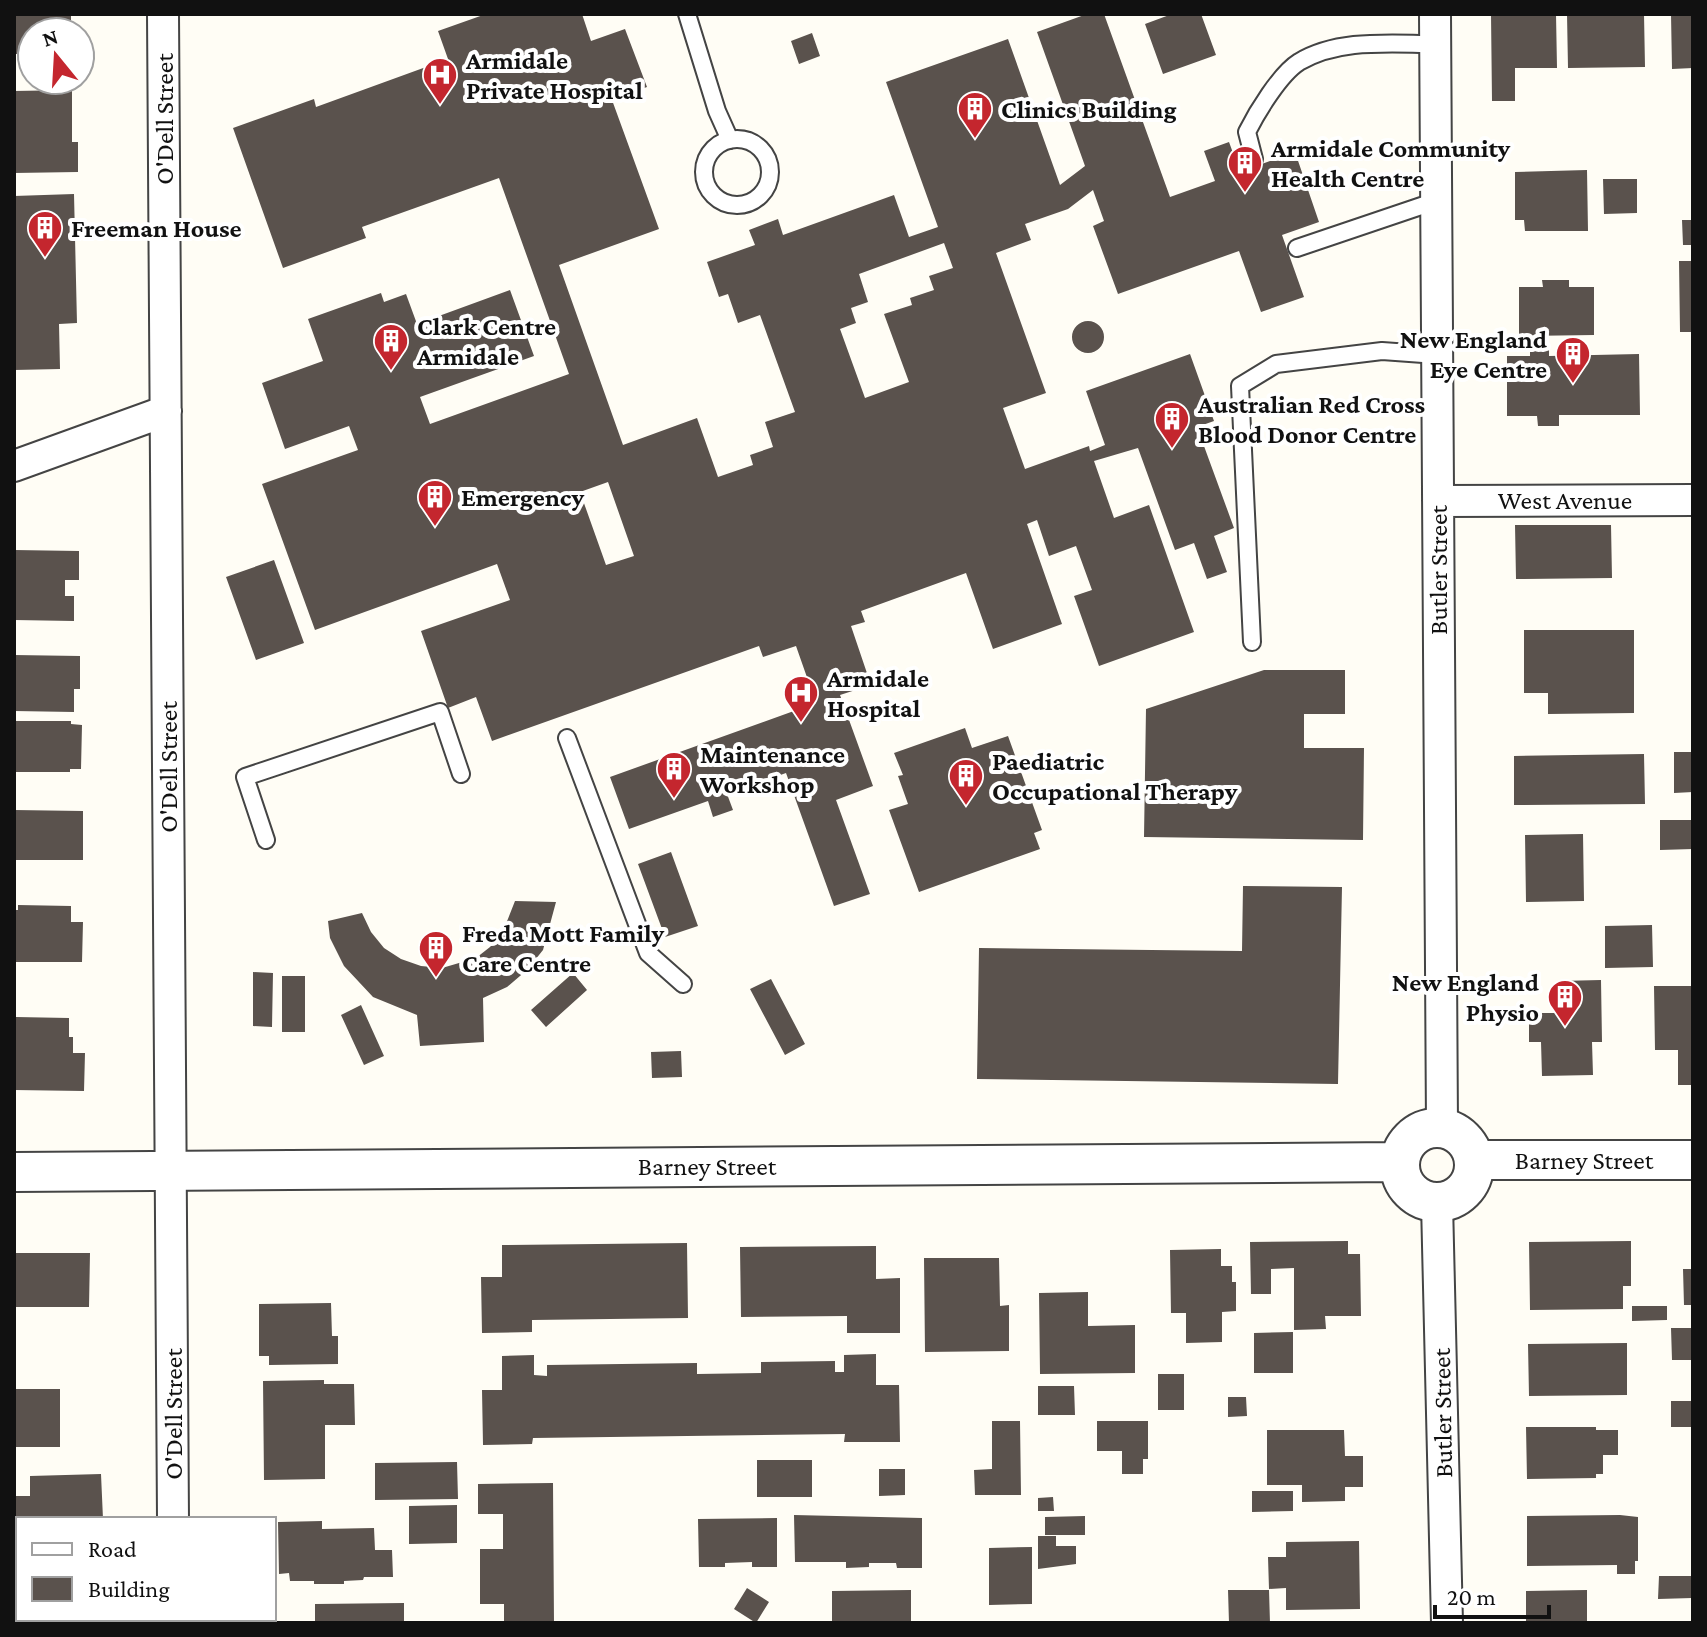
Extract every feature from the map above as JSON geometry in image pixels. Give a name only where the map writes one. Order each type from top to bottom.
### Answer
[{"type":"street","name":"O'Dell Street","points":[[163,14],[173,1517]]},
{"type":"street","name":"Butler Street","points":[[1435,29],[1442,1126]]},
{"type":"street","points":[[14,466],[166,411]]},
{"type":"street","name":"West Avenue","points":[[1438,501],[1693,500]]},
{"type":"street","points":[[1442,1126],[1465,1138],[1476,1160],[1468,1188],[1457,1198],[1437,1203],[1420,1199],[1404,1184],[1399,1162],[1406,1143],[1422,1130],[1442,1126]]},
{"type":"street","name":"Barney Street","points":[[1476,1160],[1693,1160]]},
{"type":"street","name":"Barney Street","points":[[14,1172],[1399,1162]]},
{"type":"street","name":"Butler Street","points":[[1437,1203],[1447,1623]]},
{"type":"lane","points":[[687,14],[717,111],[730,140]]},
{"type":"lane","points":[[1254,159],[1247,132],[1262,104],[1298,63],[1343,46],[1435,29]]},
{"type":"lane","points":[[742,139],[753,143],[766,157],[770,168],[766,188],[759,197],[736,205],[725,202],[709,189],[705,178],[706,159],[712,150],[730,140],[742,139]]},
{"type":"lane","points":[[1297,248],[1436,201]]},
{"type":"lane","points":[[1252,642],[1240,386],[1276,364],[1382,351],[1437,355]]},
{"type":"lane","points":[[266,840],[245,777],[440,712],[461,774]]},
{"type":"lane","points":[[567,738],[648,953],[683,984]]},
{"type":"building","points":[[14,14],[71,14],[16,16],[14,54]]},
{"type":"building","points":[[486,14],[582,14],[591,41],[625,29],[647,87],[612,100],[659,229],[559,265],[623,445],[697,418],[718,477],[753,465],[750,455],[773,447],[765,422],[795,412],[760,315],[738,323],[728,294],[719,297],[707,262],[755,245],[749,230],[778,219],[783,235],[894,195],[909,237],[938,227],[886,82],[1008,39],[1060,185],[1085,166],[1037,32],[1087,14],[1104,14],[1170,197],[1215,181],[1204,151],[1229,142],[1240,172],[1295,152],[1319,222],[1282,235],[1304,297],[1261,312],[1239,251],[1118,294],[1093,226],[1104,221],[1093,190],[1068,209],[1025,224],[1031,240],[996,253],[1046,393],[1003,408],[1025,469],[1089,446],[1090,451],[1105,445],[1086,391],[1190,354],[1214,421],[1197,427],[1234,528],[1214,536],[1227,572],[1207,579],[1194,543],[1175,550],[1138,448],[1094,461],[1114,518],[1149,505],[1194,632],[1099,666],[1074,596],[1092,590],[1076,546],[1049,556],[1037,520],[1027,524],[1062,624],[993,649],[966,573],[861,611],[865,622],[851,626],[871,685],[840,695],[873,786],[836,800],[870,894],[834,906],[786,773],[727,794],[733,810],[713,817],[708,801],[629,829],[610,777],[816,703],[796,646],[763,657],[759,646],[492,741],[476,697],[448,708],[421,631],[510,600],[497,564],[315,630],[262,484],[358,450],[349,426],[285,449],[262,383],[323,361],[308,319],[381,293],[384,302],[406,294],[417,324],[510,290],[534,356],[420,397],[430,424],[569,374],[499,178],[362,227],[366,238],[283,268],[233,128],[314,99],[316,107],[448,59],[438,31]],"holes":[[[944,243],[953,268],[929,276],[934,290],[910,298],[912,305],[884,314],[909,382],[865,398],[840,329],[856,323],[851,308],[868,302],[859,274]],[[608,482],[634,556],[606,565],[580,492]]]},
{"type":"building","points":[[1172,14],[1201,14],[1216,55],[1163,74],[1145,24]]},
{"type":"building","points":[[1491,14],[1556,14],[1557,68],[1515,68],[1515,101],[1492,101]]},
{"type":"building","points":[[1567,14],[1644,14],[1645,67],[1568,68]]},
{"type":"building","points":[[1671,14],[1693,14],[1693,68],[1672,69]]},
{"type":"building","points":[[812,33],[820,56],[799,64],[791,41]]},
{"type":"building","points":[[14,91],[16,96],[72,96],[72,142],[78,142],[78,172],[14,173]]},
{"type":"building","points":[[1587,170],[1588,231],[1525,231],[1524,220],[1515,220],[1515,172]]},
{"type":"building","points":[[1603,179],[1637,179],[1637,213],[1604,214]]},
{"type":"building","name":"Freeman House","points":[[74,194],[77,323],[59,324],[60,369],[14,370],[14,196]]},
{"type":"building","points":[[1682,220],[1693,220],[1693,245],[1683,245]]},
{"type":"building","points":[[1679,261],[1693,261],[1693,332],[1680,332]]},
{"type":"building","points":[[1542,280],[1569,280],[1569,287],[1594,287],[1594,335],[1519,336],[1519,287],[1543,287]]},
{"type":"building","points":[[1088,321],[1099,326],[1104,337],[1099,348],[1088,353],[1077,348],[1072,337],[1077,326]]},
{"type":"building","name":"New England Eye Centre","points":[[1549,348],[1549,356],[1639,354],[1640,415],[1559,415],[1559,426],[1538,426],[1537,416],[1507,416],[1507,356],[1530,356],[1530,349]]},
{"type":"building","points":[[1515,525],[1611,525],[1612,578],[1516,579]]},
{"type":"building","points":[[14,550],[79,551],[79,580],[65,580],[65,596],[74,596],[74,621],[14,620]]},
{"type":"building","points":[[274,560],[304,643],[256,660],[226,577]]},
{"type":"building","points":[[1524,630],[1634,630],[1634,713],[1548,714],[1548,693],[1524,693]]},
{"type":"building","points":[[14,655],[80,656],[80,689],[74,689],[74,712],[14,711]]},
{"type":"building","points":[[1264,670],[1345,670],[1345,714],[1304,714],[1304,748],[1364,748],[1363,840],[1144,837],[1146,709]]},
{"type":"building","points":[[14,721],[71,721],[71,724],[82,725],[81,769],[70,769],[70,772],[14,772]]},
{"type":"building","name":"Paediatric Occupational Therapy","points":[[965,728],[972,748],[1008,736],[1042,830],[1034,833],[1040,849],[919,892],[889,810],[908,804],[898,776],[903,775],[894,753]]},
{"type":"building","points":[[1674,752],[1693,752],[1693,792],[1674,793]]},
{"type":"building","points":[[1644,754],[1645,804],[1514,805],[1514,756]]},
{"type":"building","points":[[14,810],[83,811],[83,860],[14,860]]},
{"type":"building","points":[[1660,820],[1693,820],[1693,849],[1660,850]]},
{"type":"building","points":[[1583,834],[1584,901],[1526,902],[1525,835]]},
{"type":"building","points":[[671,852],[698,926],[665,937],[638,864]]},
{"type":"building","points":[[1243,886],[1342,887],[1338,1084],[977,1079],[979,948],[1242,951]]},
{"type":"building","name":"Freda Mott Family Care Centre","points":[[515,901],[556,902],[543,950],[527,970],[507,987],[483,998],[484,1042],[420,1046],[417,1015],[373,997],[344,966],[330,938],[328,921],[362,913],[371,932],[384,948],[401,959],[421,966],[442,968],[476,958],[490,947],[502,934]]},
{"type":"building","points":[[18,905],[71,906],[71,922],[83,922],[82,962],[14,962],[14,910],[18,910]]},
{"type":"building","points":[[1652,925],[1653,967],[1605,968],[1605,926]]},
{"type":"building","points":[[253,972],[273,973],[272,1027],[253,1026]]},
{"type":"building","points":[[573,973],[587,990],[546,1027],[531,1010]]},
{"type":"building","points":[[282,976],[305,976],[305,1032],[282,1032]]},
{"type":"building","points":[[771,979],[805,1044],[785,1055],[750,989]]},
{"type":"building","name":"New England Physio","points":[[1601,980],[1602,1042],[1592,1042],[1593,1075],[1542,1076],[1541,1042],[1529,1042],[1529,1013],[1560,1013],[1559,981]]},
{"type":"building","points":[[1654,986],[1693,986],[1693,1085],[1678,1085],[1678,1050],[1655,1050]]},
{"type":"building","points":[[361,1005],[384,1056],[364,1065],[341,1015]]},
{"type":"building","points":[[16,1017],[69,1018],[73,1053],[85,1053],[84,1091],[14,1090]]},
{"type":"building","points":[[681,1051],[682,1077],[652,1078],[651,1052]]},
{"type":"building","points":[[1348,1241],[1348,1254],[1360,1254],[1361,1316],[1325,1316],[1326,1329],[1294,1330],[1294,1268],[1271,1269],[1271,1294],[1251,1294],[1250,1242]]},
{"type":"building","points":[[1631,1241],[1631,1286],[1623,1286],[1623,1309],[1530,1310],[1529,1242]]},
{"type":"building","points":[[687,1243],[688,1318],[532,1320],[532,1332],[482,1333],[481,1277],[502,1277],[502,1245]]},
{"type":"building","points":[[876,1246],[876,1279],[900,1278],[900,1333],[847,1333],[847,1316],[741,1317],[740,1247]]},
{"type":"building","points":[[1221,1249],[1221,1266],[1232,1266],[1232,1282],[1236,1282],[1236,1311],[1222,1312],[1222,1342],[1186,1343],[1186,1313],[1171,1313],[1170,1250]]},
{"type":"building","points":[[14,1253],[90,1253],[89,1307],[14,1307]]},
{"type":"building","points":[[924,1258],[999,1258],[1000,1306],[1009,1305],[1009,1351],[925,1352]]},
{"type":"building","points":[[1683,1269],[1693,1269],[1693,1305],[1684,1305]]},
{"type":"building","points":[[1088,1292],[1088,1326],[1135,1325],[1135,1373],[1040,1374],[1039,1293]]},
{"type":"building","points":[[331,1303],[332,1336],[338,1336],[338,1364],[269,1365],[269,1356],[259,1356],[259,1304]]},
{"type":"building","points":[[1632,1306],[1667,1306],[1667,1320],[1632,1321]]},
{"type":"building","points":[[1671,1328],[1693,1328],[1693,1360],[1672,1360]]},
{"type":"building","points":[[1293,1332],[1293,1373],[1254,1373],[1254,1333]]},
{"type":"building","points":[[1627,1343],[1627,1395],[1529,1396],[1528,1344]]},
{"type":"building","points":[[876,1354],[876,1385],[899,1385],[900,1442],[844,1442],[845,1434],[533,1438],[532,1444],[483,1445],[482,1390],[502,1390],[502,1356],[534,1355],[534,1375],[547,1376],[547,1365],[697,1363],[697,1374],[761,1373],[761,1362],[835,1361],[835,1372],[844,1372],[844,1355]]},
{"type":"building","points":[[1158,1374],[1184,1374],[1184,1410],[1158,1410]]},
{"type":"building","points":[[324,1380],[324,1384],[354,1384],[355,1425],[325,1425],[325,1479],[264,1480],[263,1381]]},
{"type":"building","points":[[1038,1386],[1074,1386],[1075,1415],[1038,1415]]},
{"type":"building","points":[[14,1389],[60,1389],[60,1447],[14,1447]]},
{"type":"building","points":[[1228,1397],[1246,1397],[1247,1416],[1228,1417]]},
{"type":"building","points":[[1671,1401],[1693,1401],[1693,1427],[1671,1427]]},
{"type":"building","points":[[992,1421],[1020,1421],[1021,1495],[975,1495],[974,1470],[992,1469]]},
{"type":"building","points":[[1097,1421],[1148,1421],[1148,1459],[1143,1459],[1143,1474],[1122,1474],[1122,1451],[1097,1451]]},
{"type":"building","points":[[1526,1427],[1618,1430],[1618,1455],[1603,1455],[1603,1474],[1596,1474],[1596,1478],[1527,1479]]},
{"type":"building","points":[[1267,1430],[1344,1430],[1345,1456],[1363,1456],[1363,1487],[1345,1487],[1345,1501],[1302,1502],[1302,1485],[1267,1485]]},
{"type":"building","points":[[757,1460],[812,1460],[812,1497],[757,1497]]},
{"type":"building","points":[[457,1462],[458,1499],[375,1500],[375,1463]]},
{"type":"building","points":[[879,1469],[905,1469],[905,1495],[879,1496]]},
{"type":"building","points":[[101,1474],[103,1517],[16,1517],[14,1540],[14,1496],[30,1496],[30,1476]]},
{"type":"building","points":[[553,1483],[554,1623],[504,1623],[504,1604],[480,1604],[480,1549],[503,1549],[503,1514],[478,1514],[478,1484]]},
{"type":"building","points":[[1252,1491],[1293,1491],[1293,1511],[1252,1512]]},
{"type":"building","points":[[1053,1497],[1054,1511],[1038,1511],[1038,1498]]},
{"type":"building","points":[[457,1505],[457,1543],[409,1544],[409,1506]]},
{"type":"building","points":[[794,1515],[922,1518],[922,1568],[897,1568],[896,1563],[869,1563],[869,1567],[846,1568],[846,1562],[795,1562]]},
{"type":"building","points":[[1085,1516],[1085,1535],[1045,1535],[1045,1517]]},
{"type":"building","points":[[1527,1516],[1638,1517],[1635,1574],[1617,1574],[1617,1565],[1527,1566]]},
{"type":"building","points":[[777,1518],[777,1567],[752,1567],[752,1562],[725,1563],[725,1567],[699,1567],[698,1519]]},
{"type":"building","points":[[322,1521],[322,1529],[374,1528],[375,1550],[392,1550],[393,1577],[364,1577],[363,1580],[344,1581],[344,1584],[314,1584],[314,1581],[290,1581],[289,1573],[279,1574],[278,1522]]},
{"type":"building","points":[[1038,1536],[1056,1536],[1056,1546],[1076,1546],[1076,1564],[1038,1569]]},
{"type":"building","points":[[1359,1541],[1360,1609],[1286,1610],[1286,1588],[1269,1589],[1268,1557],[1286,1557],[1286,1542]]},
{"type":"building","points":[[1032,1547],[1032,1604],[989,1605],[989,1548]]},
{"type":"building","points":[[1659,1576],[1692,1576],[1692,1598],[1658,1599]]},
{"type":"building","points":[[747,1588],[769,1602],[756,1623],[734,1609]]},
{"type":"building","points":[[911,1590],[911,1623],[832,1623],[832,1591]]},
{"type":"building","points":[[1228,1590],[1269,1590],[1270,1623],[1229,1623]]},
{"type":"building","points":[[1587,1590],[1587,1623],[1526,1623],[1526,1591]]},
{"type":"building","points":[[404,1603],[404,1623],[315,1623],[315,1604]]},
{"type":"building","points":[[26,1621],[89,1621],[89,1623]]},
{"type":"place","name":"Armidale Private Hospital","points":[[440,106]]},
{"type":"place","name":"Clinics Building","points":[[975,140]]},
{"type":"place","name":"Armidale Community Health Centre","points":[[1245,194]]},
{"type":"place","name":"Freeman House","points":[[45,259]]},
{"type":"place","name":"Clark Centre Armidale","points":[[391,372]]},
{"type":"place","name":"New England Eye Centre","points":[[1573,385]]},
{"type":"place","name":"Australian Red Cross Blood Donor Centre","points":[[1172,450]]},
{"type":"place","name":"Emergency","points":[[435,528]]},
{"type":"place","name":"Armidale Hospital","points":[[801,724]]},
{"type":"place","name":"Maintenance Workshop","points":[[674,800]]},
{"type":"place","name":"Paediatric Occupational Therapy","points":[[966,807]]},
{"type":"place","name":"Freda Mott Family Care Centre","points":[[436,979]]},
{"type":"place","name":"New England Physio","points":[[1565,1028]]}]
